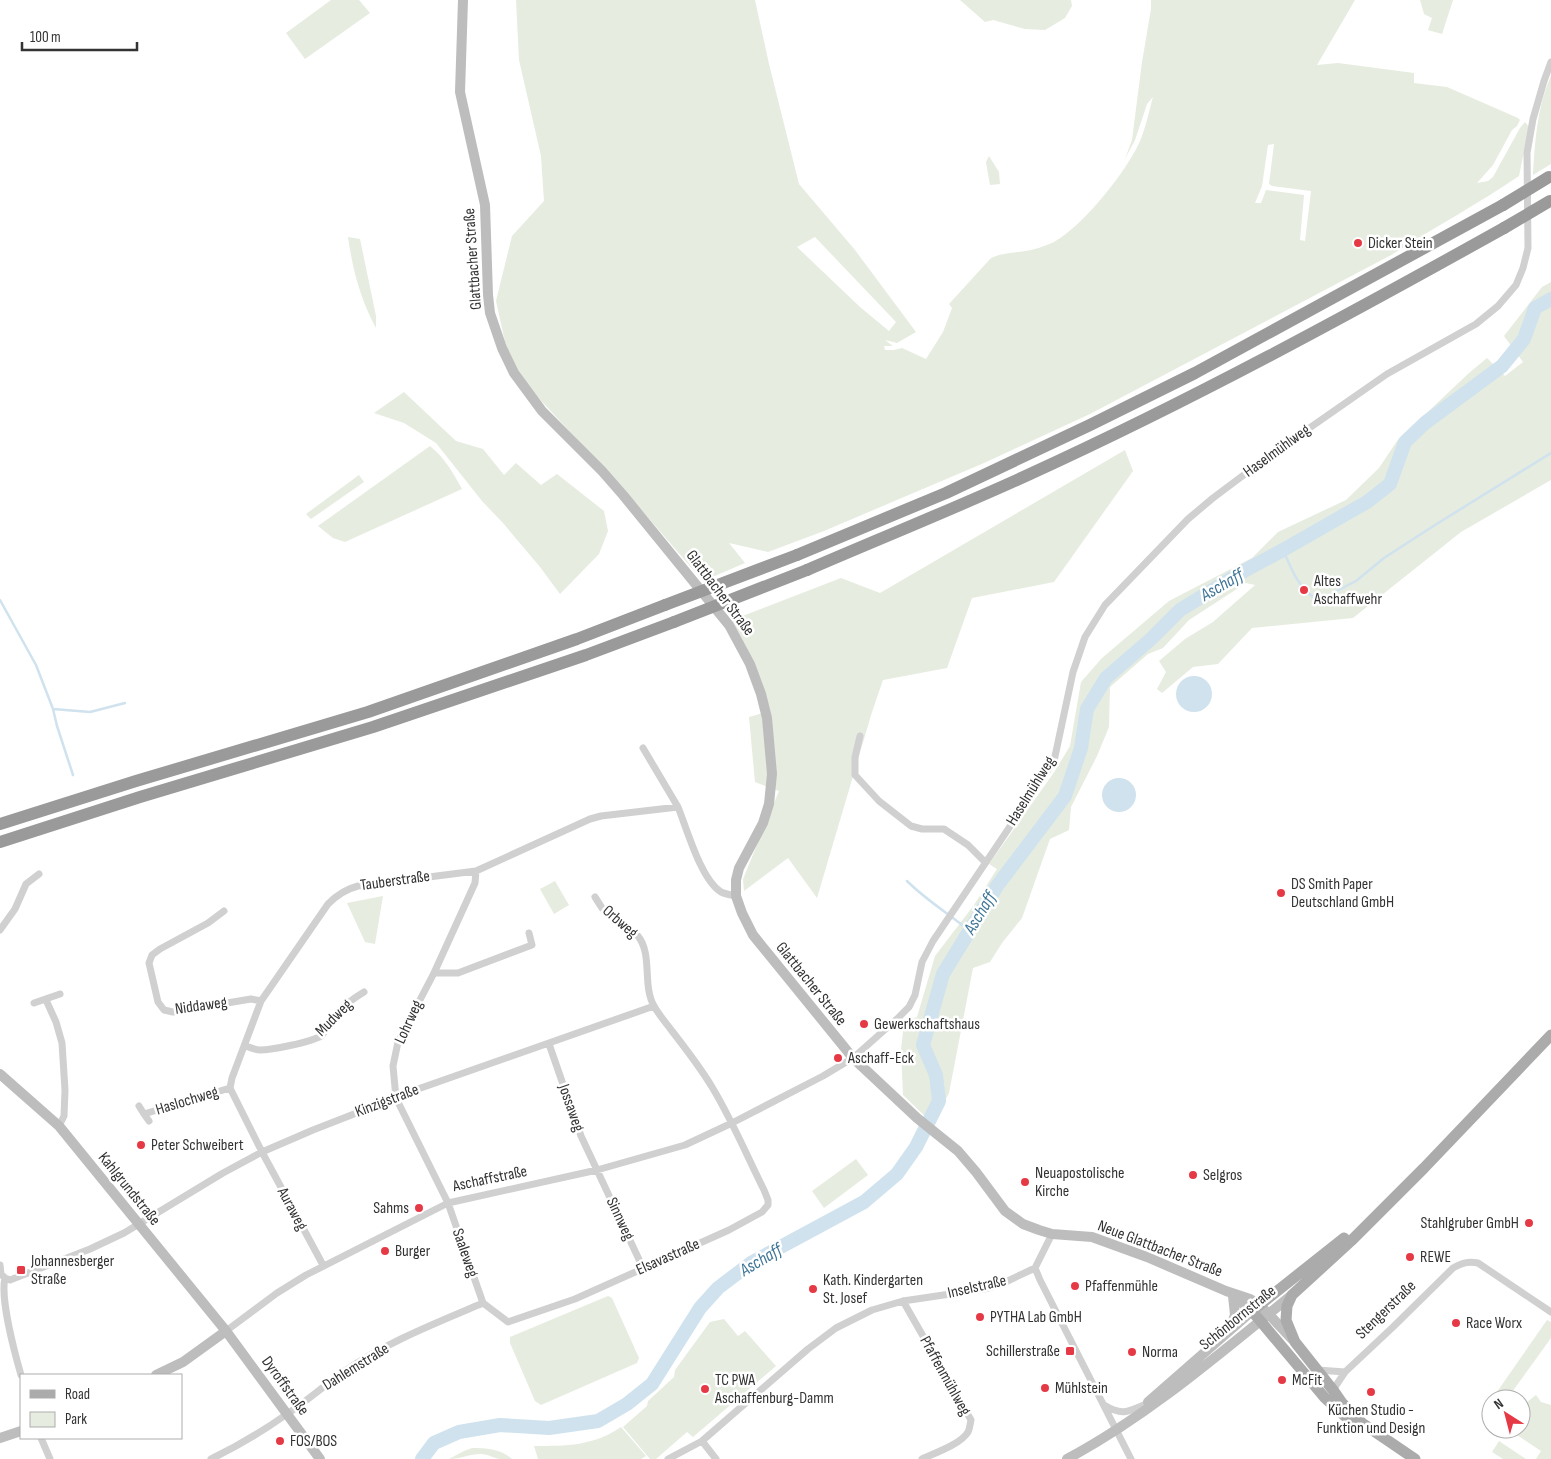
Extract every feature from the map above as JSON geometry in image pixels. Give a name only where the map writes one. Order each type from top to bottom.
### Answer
[{"type":"highway","points":[[0,824],[136,781],[368,712],[577,639],[797,555],[946,493],[1090,425],[1195,372],[1503,204],[1550,176]]},
{"type":"highway","points":[[0,842],[140,797],[373,727],[586,655],[808,570],[1029,474],[1195,395],[1358,310],[1550,201]]},
{"type":"main road","name":"Schönbornstraße","points":[[1292,1296],[1380,1212],[1551,1035]]},
{"type":"main road","name":"Schönbornstraße","points":[[1256,1308],[1380,1212]]},
{"type":"main road","points":[[1292,1296],[1287,1306],[1286,1320],[1294,1342],[1342,1403],[1362,1424],[1401,1453],[1424,1459]]},
{"type":"main road","points":[[1256,1308],[1265,1317],[1310,1381],[1336,1410],[1364,1434],[1414,1459]]},
{"type":"street","name":"Glattbacher Straße","points":[[463,0],[460,92],[485,205],[490,313],[502,348],[514,373],[542,411],[602,471],[623,495],[729,625],[750,664],[761,694],[767,718],[772,774],[769,804],[763,823],[739,868],[736,880],[736,896],[742,913],[760,945],[853,1058],[917,1118],[958,1152],[976,1172],[1005,1211],[1023,1224],[1052,1234]]},
{"type":"street","name":"Haselmühlweg","points":[[853,1058],[909,1007],[915,995],[922,962],[927,951],[984,862],[1054,761],[1072,672],[1084,637],[1105,605],[1188,519],[1213,498],[1265,459],[1387,374],[1476,324],[1498,306],[1516,285],[1528,248],[1527,153],[1533,119],[1551,62]]},
{"type":"street","points":[[860,736],[855,757],[855,775],[879,801],[911,826],[922,829],[944,829],[968,845],[984,862]]},
{"type":"street","points":[[643,748],[678,807],[705,874],[722,893],[736,896]]},
{"type":"street","name":"Tauberstraße","points":[[230,1088],[260,1001],[328,904],[347,889],[476,870],[590,819],[678,807]]},
{"type":"street","name":"Lohrweg","points":[[448,1203],[396,1098],[393,1066],[398,1042],[434,973],[475,883],[476,870]]},
{"type":"street","points":[[0,930],[15,909],[26,884],[40,874]]},
{"type":"street","name":"Orbweg","points":[[595,897],[602,908],[642,941],[645,951],[649,993],[654,1006]]},
{"type":"street","name":"Niddaweg","points":[[224,912],[152,955],[149,963],[158,1002],[164,1010],[173,1012],[251,999],[260,1001]]},
{"type":"street","points":[[434,973],[458,973],[532,945],[529,933]]},
{"type":"street","name":"Mudweg","points":[[245,1046],[258,1050],[314,1039],[326,1030],[338,1013],[364,992]]},
{"type":"street","points":[[34,1003],[60,994]]},
{"type":"street","points":[[46,1000],[56,1022],[62,1043],[65,1090],[64,1116],[59,1126]]},
{"type":"street","points":[[654,1006],[712,1087],[732,1123]]},
{"type":"street","name":"Kinzigstraße","points":[[5,1278],[10,1280],[90,1249],[139,1224],[223,1173],[262,1152],[396,1098],[654,1006]]},
{"type":"street","name":"Jossaweg","points":[[549,1044],[581,1136],[597,1170]]},
{"type":"street","name":"Aschaffstraße","points":[[158,1374],[183,1362],[277,1293],[323,1265],[448,1203],[597,1170],[685,1145],[823,1076],[853,1058]]},
{"type":"street","name":"Kahlgrundstraße","points":[[0,1074],[59,1126],[226,1331]]},
{"type":"street","points":[[230,1088],[262,1152]]},
{"type":"street","name":"Haslochweg","points":[[144,1114],[230,1088]]},
{"type":"street","name":"Haslochweg","points":[[138,1106],[149,1121]]},
{"type":"street","name":"Elsavastraße","points":[[483,1303],[508,1322],[576,1299],[729,1230],[762,1212],[768,1205],[768,1200],[732,1123]]},
{"type":"street","name":"Auraweg","points":[[262,1152],[323,1265]]},
{"type":"street","name":"Sinnweg","points":[[597,1170],[643,1268]]},
{"type":"street","name":"Saaleweg","points":[[448,1203],[483,1303]]},
{"type":"street","points":[[1052,1234],[1035,1268],[1131,1459]]},
{"type":"street","name":"Neue Glattbacher Straße","points":[[1052,1234],[1092,1237],[1165,1264],[1230,1293],[1250,1299],[1256,1308]]},
{"type":"street","name":"Stengerstraße","points":[[1333,1390],[1345,1372],[1453,1268],[1462,1263],[1468,1261],[1478,1263],[1551,1312]]},
{"type":"street","points":[[0,1265],[1,1274],[5,1278],[3,1285],[6,1309],[21,1374]]},
{"type":"street","name":"Inselstraße","points":[[668,1459],[702,1440],[836,1328],[872,1310],[904,1301],[992,1287],[1035,1268]]},
{"type":"street","points":[[1229,1331],[1234,1315],[1230,1293]]},
{"type":"street","name":"Schönbornstraße","points":[[1116,1430],[1164,1398],[1292,1296]]},
{"type":"street","name":"Pfaffenmühlweg","points":[[904,1301],[971,1420],[967,1434],[960,1440],[922,1459]]},
{"type":"street","name":"Dahlemstraße","points":[[211,1459],[237,1446],[288,1414],[346,1370],[426,1327],[483,1303]]},
{"type":"street","name":"Schönbornstraße","points":[[1116,1430],[1256,1308]]},
{"type":"street","points":[[1265,1317],[1294,1342]]},
{"type":"street","name":"Dyroffstraße","points":[[226,1331],[320,1459]]},
{"type":"street","points":[[1316,1370],[1345,1372]]},
{"type":"street","points":[[1104,1405],[1114,1411],[1128,1412],[1146,1404]]},
{"type":"street","points":[[1067,1459],[1116,1430]]},
{"type":"street","points":[[0,1438],[20,1431]]},
{"type":"street","points":[[41,1439],[50,1459]]},
{"type":"street","points":[[702,1440],[716,1459]]},
{"type":"green space","points":[[331,0],[359,0],[370,13],[305,59],[286,33]]},
{"type":"green space","points":[[516,0],[755,0],[799,184],[855,250],[916,332],[897,343],[885,340],[893,346],[884,346],[885,350],[902,348],[926,359],[943,332],[952,308],[949,304],[991,258],[1003,254],[1040,248],[1054,242],[1065,234],[1078,224],[1103,197],[1134,153],[1146,125],[1153,97],[1147,104],[1135,140],[1125,159],[1132,140],[1151,0],[1355,0],[1317,65],[1338,63],[1414,73],[1414,83],[1447,87],[1520,120],[1512,130],[1493,165],[1477,183],[1488,181],[1493,177],[1520,128],[1525,122],[1529,127],[1519,176],[1393,254],[1090,414],[984,463],[824,531],[768,552],[729,543],[745,563],[703,581],[625,491],[520,378],[505,342],[496,301],[512,236],[544,201],[541,156],[519,60]],"holes":[[[1274,144],[1269,184],[1311,191],[1305,241],[1300,240],[1304,195],[1266,190],[1261,203],[1255,203],[1262,186],[1268,145]],[[815,237],[896,322],[889,331],[860,307],[797,247]]]},
{"type":"green space","points":[[960,0],[1071,0],[1072,6],[1065,18],[1045,30],[1025,29],[993,20],[985,22]]},
{"type":"green space","points":[[1420,0],[1453,0],[1442,34],[1428,30],[1432,18],[1424,14]]},
{"type":"green space","points":[[1551,76],[1551,164],[1533,175],[1540,112]]},
{"type":"green space","points":[[989,156],[999,172],[1000,184],[990,185],[986,162]]},
{"type":"green space","points":[[348,237],[360,239],[376,316],[376,328],[358,284]]},
{"type":"green space","points":[[1551,282],[1551,480],[1461,532],[1353,618],[1252,628],[1218,664],[1193,667],[1162,693],[1157,689],[1166,672],[1159,661],[1185,639],[1213,622],[1255,585],[1246,583],[1189,620],[1163,648],[1148,654],[1110,687],[1109,727],[1097,756],[1071,807],[1069,830],[1050,839],[1022,918],[990,962],[973,968],[949,1093],[933,1124],[903,1095],[901,1050],[904,1022],[917,1017],[935,956],[974,905],[997,869],[989,864],[1055,771],[1070,746],[1081,682],[1102,658],[1169,601],[1252,558],[1278,532],[1346,500],[1379,468],[1397,441],[1487,358],[1505,376],[1523,362],[1504,336],[1542,287]]},
{"type":"green space","points":[[404,392],[456,441],[483,449],[504,475],[516,463],[541,485],[557,474],[604,511],[608,531],[599,554],[560,594],[540,567],[482,501],[436,443],[404,423],[374,413]]},
{"type":"green space","points":[[430,446],[444,461],[462,489],[345,542],[333,538],[318,526]]},
{"type":"green space","points":[[1125,450],[1133,471],[1054,582],[972,598],[947,668],[883,680],[817,898],[788,858],[744,891],[743,879],[779,791],[755,782],[749,717],[770,711],[755,663],[732,620],[841,578],[880,593]]},
{"type":"green space","points":[[359,475],[364,482],[311,519],[306,514]]},
{"type":"green space","points":[[555,881],[569,905],[554,914],[540,889]]},
{"type":"green space","points":[[383,896],[375,944],[365,942],[347,903]]},
{"type":"green space","points":[[856,1159],[868,1175],[824,1208],[812,1191]]},
{"type":"green space","points":[[608,1296],[612,1298],[639,1358],[637,1363],[541,1405],[535,1401],[510,1343],[510,1337]]},
{"type":"green space","name":"TC PWA Aschaffenburg-Damm","points":[[724,1319],[738,1336],[745,1331],[776,1366],[693,1437],[687,1432],[656,1459],[650,1459],[623,1427],[647,1406],[648,1401],[674,1377],[675,1370],[710,1322]]},
{"type":"green space","points":[[1547,1320],[1551,1322],[1551,1338],[1514,1389],[1499,1389]]},
{"type":"green space","points":[[1536,1395],[1541,1402],[1551,1405],[1551,1459],[1536,1459],[1541,1451],[1523,1439],[1531,1439],[1531,1399]]},
{"type":"green space","points":[[621,1427],[646,1456],[641,1459],[538,1459],[534,1446],[579,1444],[601,1438]]},
{"type":"green space","points":[[1499,1441],[1526,1459],[1503,1459],[1492,1452]]},
{"type":"green space","points":[[472,1448],[494,1450],[512,1459],[500,1459],[481,1454],[449,1459]]},
{"type":"water","points":[[1194,676],[1206,682],[1212,694],[1206,706],[1194,712],[1182,706],[1176,694],[1182,682]]},
{"type":"water","points":[[1119,778],[1131,783],[1136,795],[1131,807],[1119,812],[1107,807],[1102,795],[1107,783]]},
{"type":"waterway","name":"Aschaff","points":[[422,1459],[434,1443],[459,1432],[500,1425],[549,1428],[598,1421],[627,1404],[652,1384],[700,1308],[718,1288],[751,1263],[864,1202],[897,1174],[916,1147],[939,1101],[936,1075],[923,1045],[943,974],[997,886],[1065,796],[1081,748],[1087,709],[1106,678],[1151,639],[1180,610],[1242,572],[1367,502],[1390,484],[1405,442],[1425,423],[1502,366],[1524,339],[1535,308],[1551,299]]},
{"type":"waterway","points":[[1283,550],[1295,576],[1307,592],[1313,597],[1327,596],[1356,581],[1384,558],[1551,453]]},
{"type":"waterway","points":[[0,600],[36,665],[53,709],[73,775]]},
{"type":"waterway","points":[[53,709],[90,712],[125,703]]},
{"type":"waterway","points":[[907,881],[970,931]]},
{"type":"place","name":"Dicker Stein","points":[[1358,243]]},
{"type":"place","name":"Altes Aschaffwehr","points":[[1304,590]]},
{"type":"place","name":"DS Smith Paper Deutschland GmbH","points":[[1281,893]]},
{"type":"place","name":"Gewerkschaftshaus","points":[[864,1024]]},
{"type":"place","name":"Aschaff-Eck","points":[[838,1058]]},
{"type":"place","name":"Peter Schweibert","points":[[141,1145]]},
{"type":"place","name":"Selgros","points":[[1193,1175]]},
{"type":"place","name":"Neuapostolische Kirche","points":[[1025,1182]]},
{"type":"place","name":"Sahms","points":[[419,1208]]},
{"type":"place","name":"Stahlgruber GmbH","points":[[1529,1223]]},
{"type":"place","name":"Burger","points":[[385,1251]]},
{"type":"place","name":"REWE","points":[[1410,1257]]},
{"type":"place","name":"Johannesberger Straße","points":[[21,1270]]},
{"type":"place","name":"Pfaffenmühle","points":[[1075,1286]]},
{"type":"place","name":"Kath. Kindergarten St. Josef","points":[[813,1289]]},
{"type":"place","name":"PYTHA Lab GmbH","points":[[980,1317]]},
{"type":"place","name":"Race Worx","points":[[1456,1323]]},
{"type":"place","name":"Schillerstraße","points":[[1070,1351]]},
{"type":"place","name":"Norma","points":[[1132,1352]]},
{"type":"place","name":"McFit","points":[[1282,1380]]},
{"type":"place","name":"Mühlstein","points":[[1045,1388]]},
{"type":"place","name":"TC PWA Aschaffenburg-Damm","points":[[705,1389]]},
{"type":"place","name":"Küchen Studio - Funktion und Design","points":[[1371,1392]]},
{"type":"place","name":"FOS/BOS","points":[[280,1441]]}]
